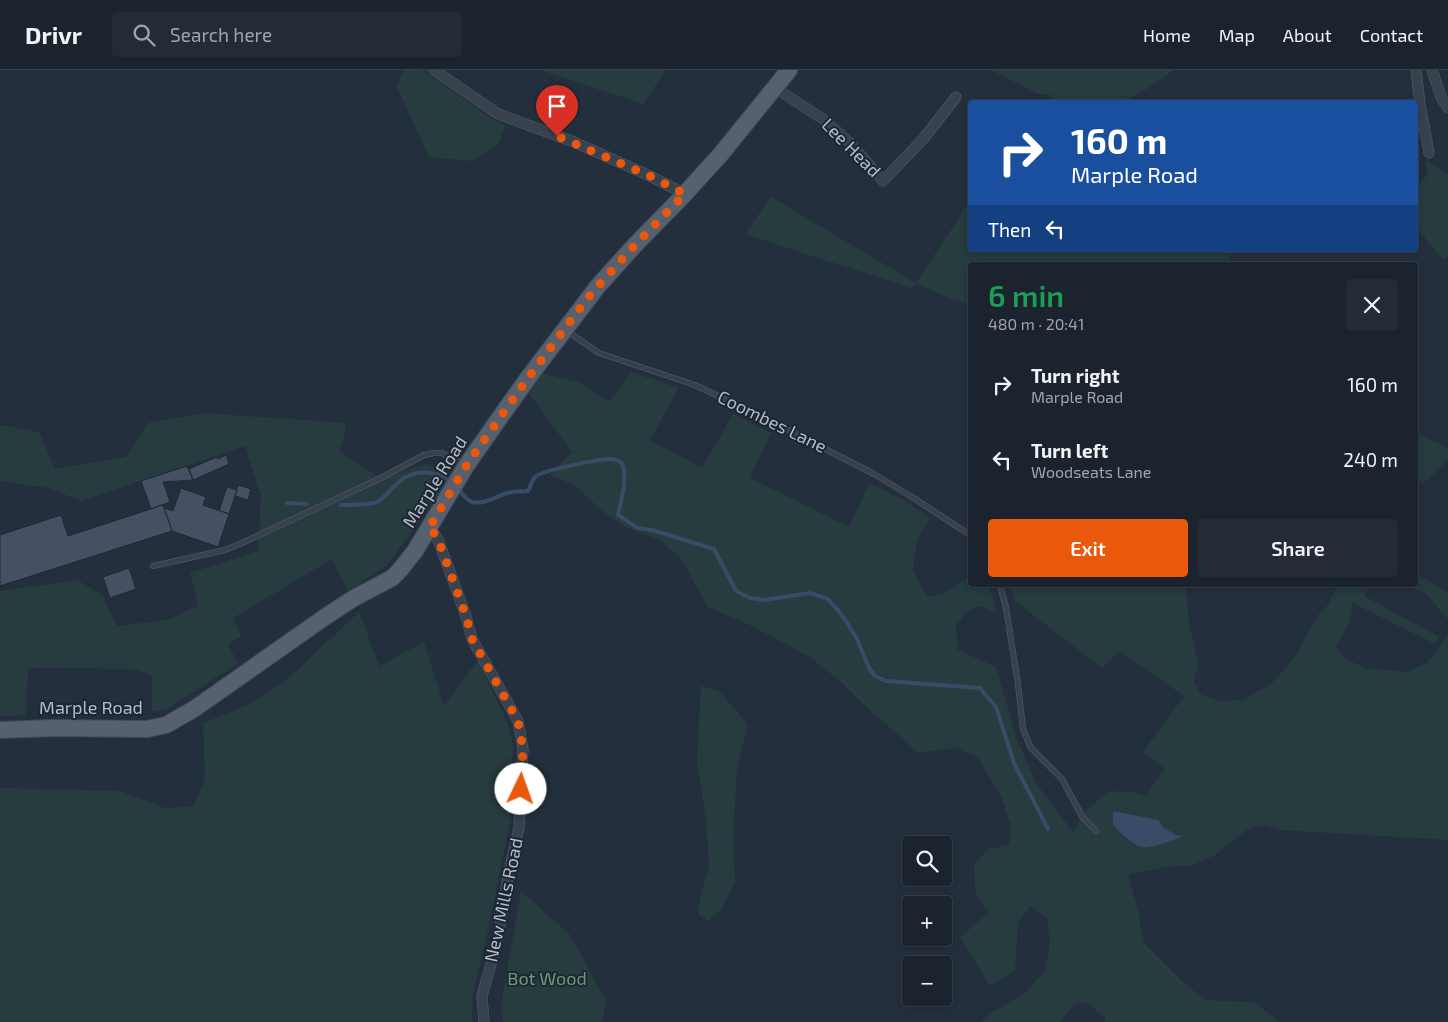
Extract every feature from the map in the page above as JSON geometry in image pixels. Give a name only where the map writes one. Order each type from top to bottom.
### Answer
[{"type":"main road","name":"Marple Road","points":[[0,730],[54,728],[147,729],[166,725],[194,709],[325,616],[392,578],[415,551],[462,472],[564,329],[598,286],[721,154],[789,70]]},
{"type":"street","points":[[434,70],[498,114],[574,142],[685,194]]},
{"type":"street","points":[[1416,70],[1429,154]]},
{"type":"street","points":[[1432,70],[1441,97],[1448,108]]},
{"type":"street","name":"Lee Head","points":[[775,88],[823,118],[851,144],[883,181],[924,138],[956,97]]},
{"type":"street","name":"New Mills Road","points":[[428,530],[434,533],[439,542],[466,616],[472,639],[518,721],[523,749],[518,828],[498,939],[482,996],[484,1022]]},
{"type":"lane","name":"Coombes Lane","points":[[564,329],[599,353],[695,385],[755,412],[882,479],[968,534]]},
{"type":"lane","points":[[153,566],[219,552],[242,543],[382,478],[424,455],[434,452],[442,453],[462,472]]},
{"type":"lane","points":[[1001,587],[1006,608],[1023,729],[1031,748],[1062,779],[1083,818],[1096,832]]},
{"type":"green space","points":[[403,70],[422,70],[494,120],[505,125],[498,145],[472,161],[429,157],[397,87]]},
{"type":"green space","points":[[540,70],[666,70],[643,104]]},
{"type":"green space","points":[[991,70],[1174,70],[1149,87],[1123,100],[1051,100],[1050,95],[1036,93]]},
{"type":"green space","points":[[1425,159],[1448,174],[1448,256],[1444,260],[1418,228],[1418,184],[1428,174]]},
{"type":"green space","points":[[771,197],[916,283],[968,204],[968,252],[1231,252],[1229,262],[968,262],[968,304],[953,300],[917,284],[911,288],[745,234]]},
{"type":"green space","points":[[631,372],[679,388],[650,440],[702,468],[733,414],[771,433],[750,478],[849,527],[869,483],[902,499],[930,518],[917,540],[913,570],[927,596],[942,595],[968,579],[968,587],[990,587],[996,612],[979,606],[969,610],[956,625],[958,650],[996,667],[1016,737],[1036,783],[1073,832],[1085,811],[1109,791],[1132,792],[1145,796],[1165,769],[1143,752],[1184,696],[1119,651],[1102,668],[1015,601],[1010,587],[1186,587],[1189,622],[1198,663],[1194,682],[1200,694],[1218,701],[1244,700],[1272,683],[1295,657],[1318,615],[1329,604],[1336,587],[1369,587],[1364,596],[1439,637],[1435,644],[1353,603],[1348,624],[1336,647],[1346,659],[1365,668],[1407,672],[1428,662],[1448,634],[1448,840],[1280,830],[1263,825],[1247,830],[1215,855],[1191,866],[1171,866],[1130,874],[1129,880],[1139,913],[1143,942],[1182,981],[1205,1000],[1253,1002],[1280,1022],[1105,1022],[1105,1018],[1088,1003],[1075,1004],[1060,1022],[981,1022],[991,1013],[1025,993],[1045,971],[1050,943],[1047,918],[1030,906],[1018,923],[1015,971],[990,986],[960,937],[990,912],[980,902],[978,897],[974,865],[988,849],[1009,845],[1011,826],[1002,799],[978,757],[955,748],[917,753],[840,681],[810,657],[752,626],[707,606],[682,560],[660,540],[627,528],[601,510],[575,485],[550,475],[572,452],[528,392],[542,373],[580,383],[609,402]]},
{"type":"green space","points":[[205,413],[345,423],[346,431],[339,451],[380,478],[427,464],[454,475],[386,566],[348,591],[332,559],[233,618],[241,636],[228,645],[238,662],[168,708],[152,712],[152,676],[134,669],[28,668],[26,715],[0,716],[0,591],[77,580],[102,595],[117,626],[167,620],[198,606],[190,573],[258,551],[261,496],[245,446],[81,501],[48,488],[0,481],[0,425],[39,432],[55,469],[126,457],[148,423]]},
{"type":"green space","points":[[1418,431],[1426,438],[1448,448],[1448,459],[1428,480],[1418,484]]},
{"type":"green space","points":[[1418,575],[1448,593],[1448,619],[1426,594],[1412,587],[1418,587]]},
{"type":"green space","points":[[359,612],[379,666],[424,642],[444,706],[478,660],[509,726],[513,747],[510,822],[472,997],[472,1022],[0,1022],[0,788],[120,791],[165,808],[194,806],[205,779],[203,723],[246,706],[284,682]]},
{"type":"green space","points":[[701,686],[719,691],[748,724],[737,770],[733,838],[735,882],[721,910],[708,921],[698,914],[701,893],[709,867],[706,820],[697,762]]},
{"type":"green space","name":"Bot Wood","points":[[521,891],[570,935],[606,1001],[602,1022],[503,1022],[501,1005]]},
{"type":"water","points":[[1113,811],[1158,820],[1164,828],[1174,834],[1183,836],[1156,845],[1138,846],[1113,825]]},
{"type":"building","points":[[226,455],[229,464],[193,480],[189,469]]},
{"type":"building","points":[[187,466],[193,480],[163,482],[170,502],[151,509],[141,481]]},
{"type":"building","points":[[238,485],[251,489],[248,500],[235,496]]},
{"type":"building","points":[[227,487],[237,490],[229,514],[219,511]]},
{"type":"building","points":[[181,488],[206,497],[203,505],[229,514],[218,547],[172,531],[164,508],[173,511]]},
{"type":"building","points":[[163,505],[172,531],[0,586],[0,535],[61,515],[68,536]]},
{"type":"building","points":[[129,568],[136,589],[110,598],[103,577]]},
{"type":"waterway","points":[[458,488],[470,501],[477,503],[510,492],[528,491],[535,477],[548,471],[605,459],[613,459],[622,463],[624,483],[618,515],[638,528],[652,530],[714,549],[736,591],[750,598],[765,600],[810,593],[828,599],[842,615],[857,639],[869,668],[875,676],[886,681],[980,688],[996,707],[1014,763],[1048,829]]},
{"type":"waterway","points":[[341,505],[377,502],[400,481],[412,474],[433,473],[451,482]]},
{"type":"waterway","points":[[287,503],[306,504]]},
{"type":"route","points":[[521,789],[523,749],[518,721],[472,639],[466,616],[439,542],[434,533],[428,530],[466,466],[586,300],[634,246],[685,194],[650,176],[557,136]]}]
